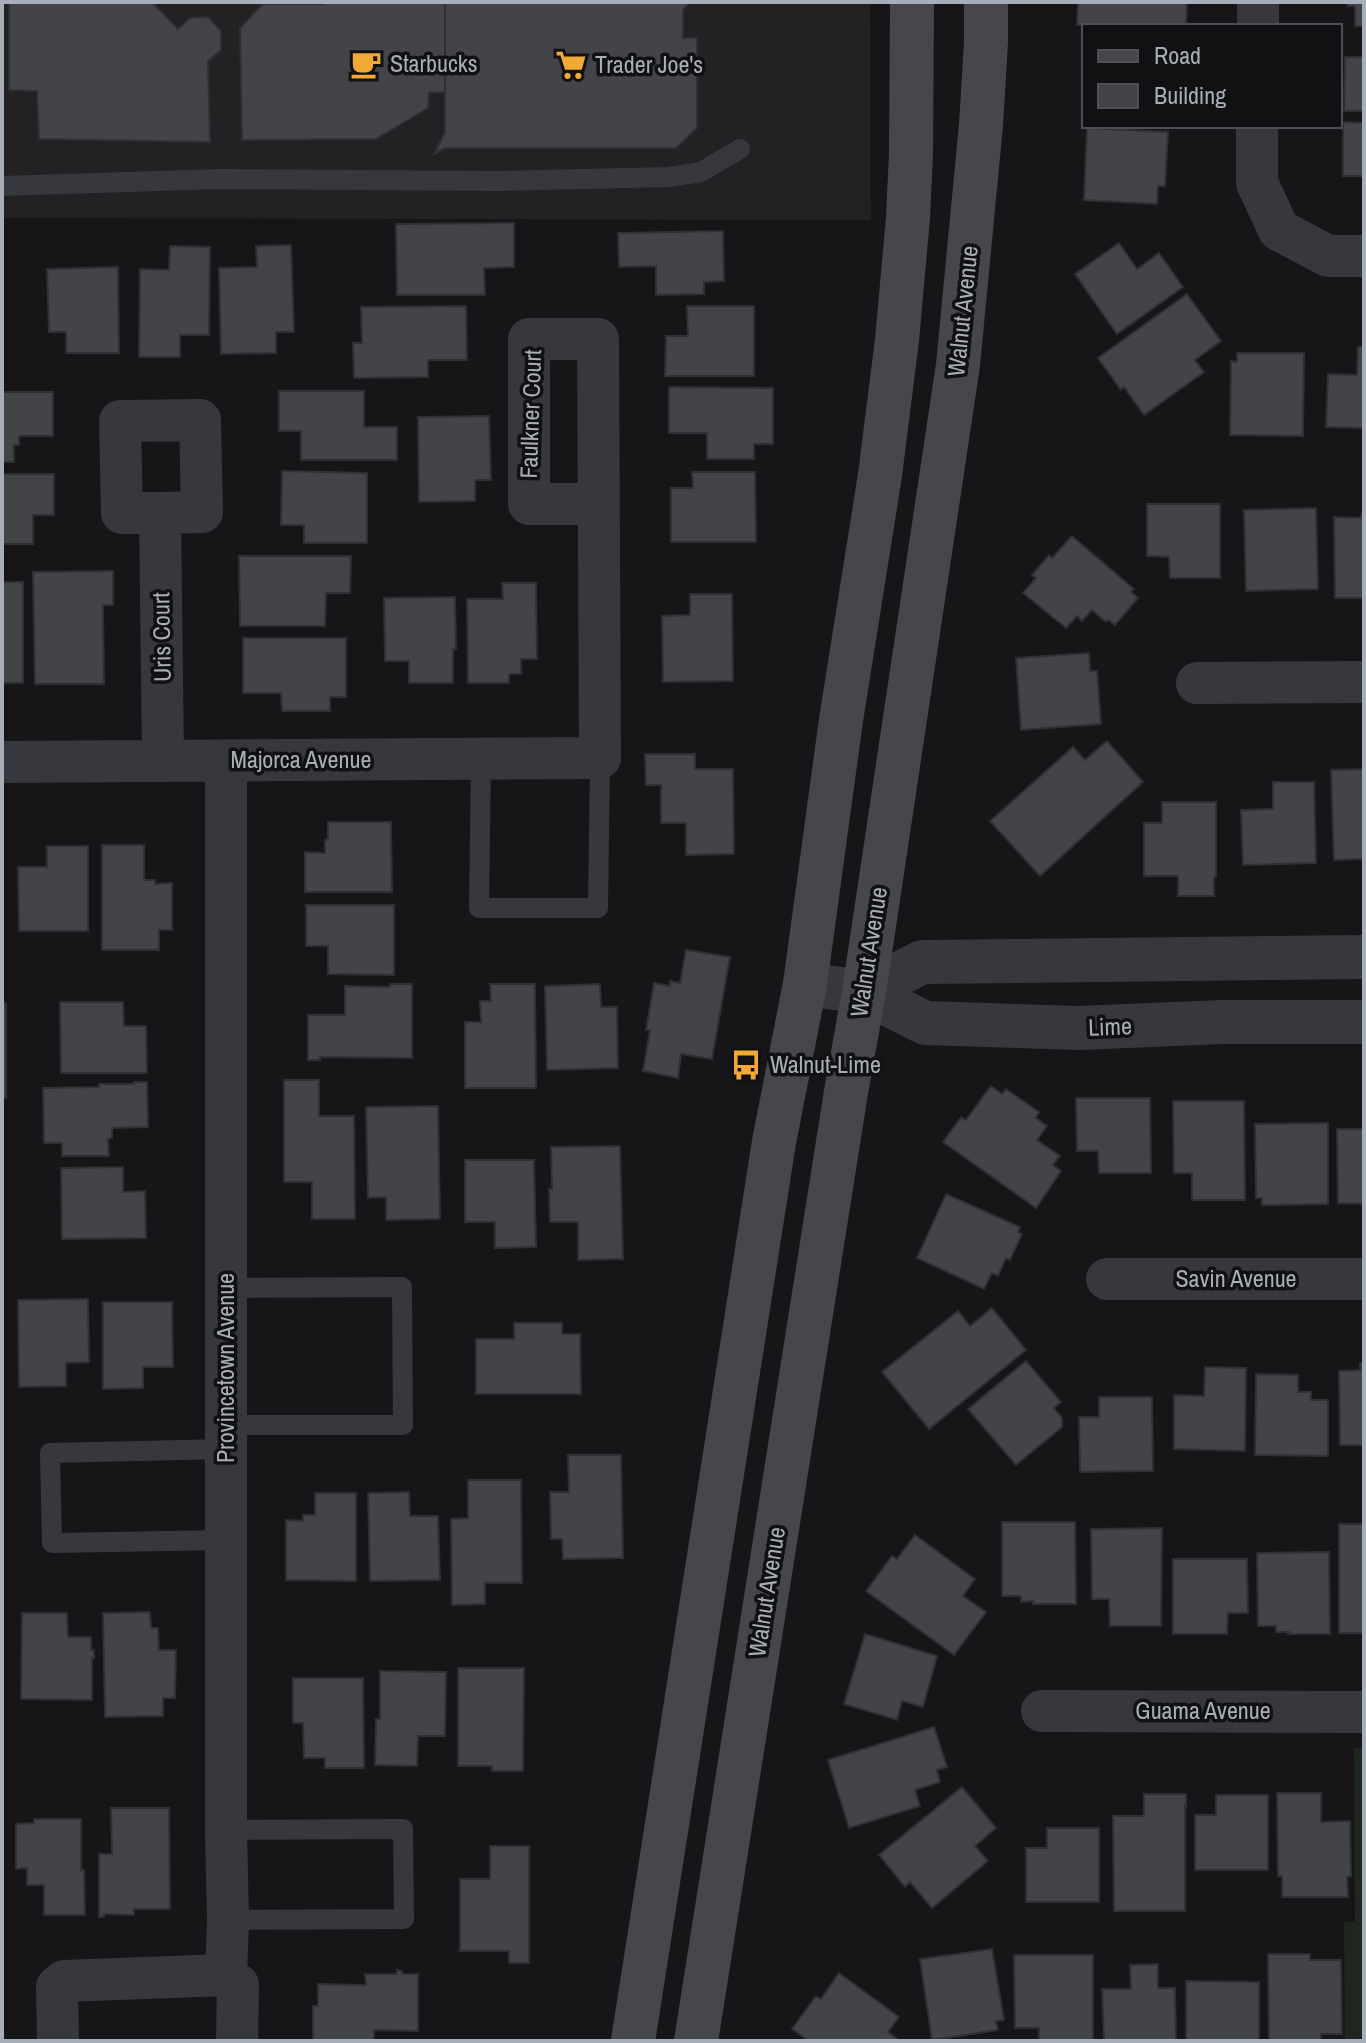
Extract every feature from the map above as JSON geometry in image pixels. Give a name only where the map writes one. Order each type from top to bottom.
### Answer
[{"type":"main road","points":[[633,2041],[774,1142],[805,984],[841,720],[882,460],[904,279],[911,153],[912,2]]},
{"type":"main road","name":"Walnut Avenue","points":[[696,2041],[864,992],[958,365],[978,156],[986,2]]},
{"type":"main road","points":[[911,153],[978,156]]},
{"type":"street","points":[[1258,2],[1258,24]]},
{"type":"street","points":[[1257,128],[1257,183],[1279,230],[1328,256],[1364,256]]},
{"type":"street","points":[[599,504],[600,758]]},
{"type":"street","name":"Uris Court","points":[[160,513],[163,761]]},
{"type":"street","points":[[1197,683],[1364,682]]},
{"type":"street","name":"Majorca Avenue","points":[[2,762],[600,758]]},
{"type":"street","name":"Provincetown Avenue","points":[[226,761],[226,1975],[238,1985],[237,2041]]},
{"type":"street","points":[[864,992],[922,962],[1364,957]]},
{"type":"street","name":"Lime","points":[[805,984],[864,992],[925,1023],[1079,1028],[1223,1022],[1364,1022]]},
{"type":"street","name":"Savin Avenue","points":[[1107,1279],[1364,1279]]},
{"type":"street","name":"Guama Avenue","points":[[1042,1711],[1364,1712]]},
{"type":"street","points":[[58,2041],[57,1987],[64,1981],[226,1975]]},
{"type":"lane","points":[[2,186],[221,179],[499,181],[669,177],[701,172],[740,149]]},
{"type":"lane","points":[[481,759],[479,908],[598,908],[600,758]]},
{"type":"lane","points":[[226,1288],[402,1287],[403,1425],[50,1453],[52,1543],[226,1540]]},
{"type":"lane","points":[[226,1830],[403,1829],[404,1919],[228,1920]]},
{"type":"shaded area","points":[[2,2],[870,2],[871,220],[2,218]]},
{"type":"shaded area","points":[[1354,1748],[1364,1748],[1364,2041],[1345,2041],[1344,1922],[1355,1921]]},
{"type":"building","points":[[9,2],[152,2],[178,29],[190,18],[208,17],[221,31],[221,50],[208,61],[210,142],[39,139],[37,91],[9,90]]},
{"type":"building","points":[[445,2],[445,92],[429,93],[428,108],[376,139],[242,140],[240,28],[263,4]]},
{"type":"building","name":"Trader Joe's","points":[[445,2],[690,2],[683,10],[683,38],[697,38],[697,128],[676,148],[445,148],[434,154],[445,132]]},
{"type":"building","points":[[1078,2],[1187,2],[1186,24],[1077,25]]},
{"type":"building","points":[[1348,2],[1364,2],[1364,26],[1355,26],[1355,6],[1348,6]]},
{"type":"building","points":[[1345,57],[1364,57],[1364,111],[1344,111]]},
{"type":"building","points":[[1343,122],[1364,123],[1364,176],[1343,176]]},
{"type":"building","points":[[1087,128],[1168,132],[1165,186],[1158,186],[1157,204],[1084,200]]},
{"type":"building","points":[[514,223],[514,267],[484,268],[485,295],[397,295],[396,224]]},
{"type":"building","points":[[723,231],[724,281],[704,282],[704,294],[656,295],[656,266],[619,267],[618,233]]},
{"type":"building","points":[[1119,243],[1137,269],[1159,253],[1183,287],[1117,334],[1075,274]]},
{"type":"building","points":[[291,245],[294,332],[276,332],[276,353],[221,354],[219,268],[257,267],[256,246]]},
{"type":"building","points":[[170,246],[210,247],[209,335],[180,335],[180,357],[139,357],[140,269],[169,270]]},
{"type":"building","points":[[118,267],[119,353],[66,353],[66,332],[49,332],[47,269]]},
{"type":"building","points":[[1187,294],[1221,341],[1195,360],[1204,372],[1144,415],[1098,358]]},
{"type":"building","points":[[466,306],[467,360],[428,360],[428,377],[354,378],[353,343],[362,343],[361,307]]},
{"type":"building","points":[[687,306],[754,306],[754,376],[665,376],[666,336],[688,336]]},
{"type":"building","points":[[1358,347],[1364,347],[1364,428],[1326,427],[1328,374],[1357,375]]},
{"type":"building","points":[[1237,353],[1304,353],[1303,436],[1230,435],[1231,361],[1237,362]]},
{"type":"building","points":[[669,387],[773,388],[773,444],[754,444],[754,459],[707,459],[707,433],[669,433]]},
{"type":"building","points":[[279,391],[364,391],[364,427],[397,427],[397,460],[301,460],[301,431],[279,431]]},
{"type":"building","points":[[2,392],[53,392],[53,436],[19,436],[19,445],[14,445],[14,462],[2,462]]},
{"type":"building","points":[[489,416],[491,480],[475,480],[475,501],[419,502],[418,417]]},
{"type":"building","points":[[282,471],[367,473],[367,543],[304,543],[304,525],[281,525]]},
{"type":"building","points":[[692,472],[755,472],[756,542],[671,542],[671,488],[693,488]]},
{"type":"building","points":[[2,474],[54,474],[54,515],[33,515],[33,544],[2,544]]},
{"type":"building","points":[[1147,504],[1220,504],[1220,578],[1170,578],[1169,557],[1147,556]]},
{"type":"building","points":[[1316,508],[1318,589],[1246,591],[1244,510]]},
{"type":"building","points":[[1362,512],[1364,598],[1335,598],[1334,517],[1361,518]]},
{"type":"building","points":[[1072,536],[1134,589],[1131,592],[1138,598],[1115,625],[1108,620],[1106,622],[1092,610],[1082,621],[1077,616],[1066,628],[1023,593],[1036,578],[1032,575],[1049,555],[1052,558]]},
{"type":"building","points":[[239,556],[351,556],[350,593],[326,593],[325,626],[240,626]]},
{"type":"building","points":[[113,571],[113,605],[103,605],[104,684],[35,684],[33,572]]},
{"type":"building","points":[[2,582],[23,582],[23,683],[2,683]]},
{"type":"building","points":[[502,583],[536,583],[537,659],[521,659],[521,674],[509,674],[509,683],[468,683],[467,599],[503,599]]},
{"type":"building","points":[[690,594],[732,594],[733,681],[663,682],[662,616],[690,615]]},
{"type":"building","points":[[455,597],[453,683],[409,683],[409,661],[385,661],[384,598]]},
{"type":"building","points":[[243,638],[346,638],[346,697],[330,697],[330,711],[282,711],[281,693],[243,693]]},
{"type":"building","points":[[1089,653],[1090,671],[1097,671],[1101,724],[1021,730],[1016,658]]},
{"type":"building","points":[[1107,741],[1143,782],[1040,876],[990,821],[1073,747],[1085,760]]},
{"type":"building","points":[[645,754],[695,754],[695,769],[733,769],[734,854],[686,855],[686,823],[661,823],[661,785],[646,785]]},
{"type":"building","points":[[1364,769],[1364,859],[1334,860],[1331,770]]},
{"type":"building","points":[[1273,782],[1314,782],[1316,863],[1243,865],[1241,810],[1273,809]]},
{"type":"building","points":[[1162,802],[1216,802],[1214,896],[1178,896],[1178,876],[1144,876],[1144,823],[1162,823]]},
{"type":"building","points":[[328,822],[391,822],[392,892],[305,892],[305,852],[325,853]]},
{"type":"building","points":[[102,845],[144,845],[144,880],[155,880],[155,884],[172,883],[172,930],[159,930],[159,950],[102,950]]},
{"type":"building","points":[[47,846],[88,846],[88,931],[19,931],[18,867],[47,867]]},
{"type":"building","points":[[306,905],[394,905],[394,975],[328,974],[328,946],[306,946]]},
{"type":"building","points":[[686,950],[730,957],[712,1059],[681,1054],[678,1078],[643,1071],[654,983],[670,986],[670,981],[680,983]]},
{"type":"building","points":[[390,984],[412,984],[412,1058],[320,1057],[320,1060],[308,1060],[308,1015],[345,1015],[345,986],[390,987]]},
{"type":"building","points":[[490,984],[535,984],[536,1088],[465,1088],[465,1022],[481,1022],[480,1001],[491,1001]]},
{"type":"building","points":[[600,984],[601,1007],[617,1007],[618,1068],[547,1070],[545,986]]},
{"type":"building","points":[[60,1002],[123,1002],[124,1026],[146,1026],[147,1073],[61,1073]]},
{"type":"building","points":[[2,1003],[6,1003],[6,1098],[2,1098]]},
{"type":"building","points":[[284,1080],[319,1080],[319,1116],[354,1116],[355,1219],[312,1219],[312,1182],[284,1182]]},
{"type":"building","points":[[147,1082],[148,1127],[112,1128],[112,1138],[108,1139],[109,1156],[62,1156],[62,1143],[44,1143],[43,1088],[99,1087],[99,1084]]},
{"type":"building","points":[[991,1086],[1002,1094],[1006,1089],[1039,1112],[1036,1118],[1047,1126],[1037,1140],[1060,1156],[1053,1165],[1061,1171],[1036,1208],[943,1142],[961,1117],[966,1120]]},
{"type":"building","points":[[1076,1098],[1150,1098],[1151,1173],[1099,1173],[1098,1151],[1077,1151]]},
{"type":"building","points":[[1173,1101],[1244,1101],[1245,1200],[1192,1200],[1192,1173],[1174,1173]]},
{"type":"building","points":[[438,1106],[440,1219],[386,1220],[386,1197],[368,1198],[366,1107]]},
{"type":"building","points":[[1328,1123],[1328,1204],[1262,1205],[1262,1198],[1256,1198],[1255,1124]]},
{"type":"building","points":[[1337,1129],[1364,1129],[1364,1204],[1338,1203]]},
{"type":"building","points":[[620,1146],[623,1259],[578,1260],[578,1222],[550,1222],[551,1147]]},
{"type":"building","points":[[465,1160],[534,1160],[536,1247],[495,1248],[495,1222],[465,1222]]},
{"type":"building","points":[[123,1167],[123,1192],[145,1191],[146,1238],[62,1239],[61,1168]]},
{"type":"building","points":[[946,1194],[1020,1227],[1018,1232],[1022,1234],[1010,1260],[1006,1258],[998,1276],[992,1273],[984,1289],[917,1258]]},
{"type":"building","points":[[88,1299],[89,1362],[66,1363],[66,1386],[19,1387],[18,1300]]},
{"type":"building","points":[[103,1302],[172,1302],[173,1367],[143,1367],[143,1388],[103,1389]]},
{"type":"building","points":[[992,1308],[1026,1350],[929,1429],[882,1372],[958,1311],[970,1326]]},
{"type":"building","points":[[514,1323],[562,1323],[562,1334],[580,1334],[581,1394],[476,1394],[476,1339],[514,1339]]},
{"type":"building","points":[[1026,1361],[1061,1402],[1054,1408],[1062,1418],[1062,1427],[1016,1465],[968,1409]]},
{"type":"building","points":[[1360,1363],[1364,1363],[1364,1445],[1340,1445],[1339,1371],[1360,1370]]},
{"type":"building","points":[[1205,1367],[1246,1368],[1245,1451],[1174,1449],[1174,1395],[1204,1396]]},
{"type":"building","points":[[1256,1374],[1298,1375],[1298,1392],[1311,1392],[1311,1400],[1328,1400],[1328,1456],[1255,1455]]},
{"type":"building","points":[[1099,1397],[1152,1397],[1153,1471],[1080,1472],[1079,1417],[1099,1417]]},
{"type":"building","points":[[568,1455],[621,1455],[623,1558],[563,1559],[562,1539],[551,1539],[550,1492],[569,1492]]},
{"type":"building","points":[[468,1480],[521,1480],[522,1583],[485,1583],[485,1604],[452,1605],[451,1519],[468,1518]]},
{"type":"building","points":[[409,1492],[410,1516],[438,1516],[440,1580],[370,1581],[368,1493]]},
{"type":"building","points":[[315,1493],[356,1493],[356,1581],[286,1580],[286,1520],[303,1521],[303,1515],[315,1515]]},
{"type":"building","points":[[1002,1522],[1075,1522],[1076,1604],[1033,1604],[1033,1601],[1021,1602],[1021,1596],[1002,1596]]},
{"type":"building","points":[[1339,1524],[1364,1524],[1364,1633],[1339,1633]]},
{"type":"building","points":[[1162,1528],[1161,1626],[1110,1626],[1109,1599],[1092,1599],[1091,1529]]},
{"type":"building","points":[[915,1535],[975,1579],[963,1596],[986,1612],[954,1655],[866,1591],[892,1556],[897,1559]]},
{"type":"building","points":[[1329,1552],[1330,1634],[1288,1634],[1276,1632],[1276,1626],[1258,1626],[1257,1553]]},
{"type":"building","points":[[1173,1559],[1247,1559],[1248,1613],[1228,1613],[1227,1634],[1173,1634]]},
{"type":"building","points":[[150,1612],[151,1628],[158,1628],[159,1650],[176,1650],[175,1698],[163,1698],[163,1716],[105,1717],[103,1613]]},
{"type":"building","points":[[22,1613],[67,1613],[68,1637],[91,1637],[91,1650],[94,1650],[92,1700],[21,1699]]},
{"type":"building","points":[[865,1634],[937,1656],[923,1707],[902,1701],[897,1720],[844,1704]]},
{"type":"building","points":[[458,1668],[524,1668],[523,1771],[492,1771],[492,1766],[458,1766]]},
{"type":"building","points":[[380,1671],[446,1672],[445,1736],[418,1736],[417,1766],[375,1765],[376,1719],[380,1719]]},
{"type":"building","points":[[293,1678],[363,1678],[364,1768],[325,1768],[325,1758],[304,1758],[303,1723],[293,1723]]},
{"type":"building","points":[[934,1727],[947,1767],[937,1770],[940,1782],[915,1790],[920,1806],[849,1828],[828,1760]]},
{"type":"building","points":[[962,1787],[996,1828],[975,1846],[988,1861],[932,1908],[910,1882],[905,1887],[879,1855]]},
{"type":"building","points":[[1277,1793],[1321,1793],[1321,1822],[1350,1821],[1351,1876],[1347,1877],[1348,1897],[1282,1897],[1282,1876],[1278,1876]]},
{"type":"building","points":[[1144,1794],[1186,1794],[1185,1911],[1114,1911],[1113,1816],[1144,1816]]},
{"type":"building","points":[[1216,1795],[1268,1795],[1268,1870],[1195,1870],[1195,1815],[1216,1815]]},
{"type":"building","points":[[111,1808],[169,1808],[170,1909],[134,1909],[134,1915],[104,1914],[104,1917],[99,1917],[99,1854],[112,1854]]},
{"type":"building","points":[[34,1819],[81,1819],[85,1915],[44,1915],[44,1885],[27,1885],[27,1868],[16,1869],[16,1824],[34,1823]]},
{"type":"building","points":[[1047,1828],[1099,1828],[1099,1902],[1026,1902],[1026,1848],[1047,1848]]},
{"type":"building","points":[[490,1846],[529,1846],[529,1963],[509,1963],[509,1951],[460,1951],[460,1879],[490,1879]]},
{"type":"building","points":[[992,1949],[1004,2020],[996,2021],[998,2030],[932,2040],[920,1959]]},
{"type":"building","points":[[1268,1954],[1310,1954],[1310,1960],[1341,1960],[1342,2034],[1321,2034],[1321,2041],[1269,2041]]},
{"type":"building","points":[[1014,1955],[1093,1955],[1093,2041],[1039,2041],[1039,2028],[1015,2028]]},
{"type":"building","points":[[1158,1964],[1158,1988],[1175,1988],[1176,2041],[1104,2041],[1102,1989],[1131,1989],[1130,1965]]},
{"type":"building","points":[[397,1970],[402,1974],[418,1974],[418,2031],[374,2030],[374,2041],[313,2041],[313,2006],[318,2006],[318,1984],[366,1985],[365,1974],[397,1974]]},
{"type":"building","points":[[839,1973],[899,2017],[888,2032],[900,2041],[809,2041],[792,2029],[816,1996],[821,1999]]},
{"type":"building","points":[[1186,1981],[1259,1982],[1259,2041],[1186,2041]]},
{"type":"place","name":"Starbucks","points":[[366,64]]},
{"type":"place","name":"Trader Joe's","points":[[571,65]]},
{"type":"place","name":"Walnut-Lime","points":[[746,1065]]}]
